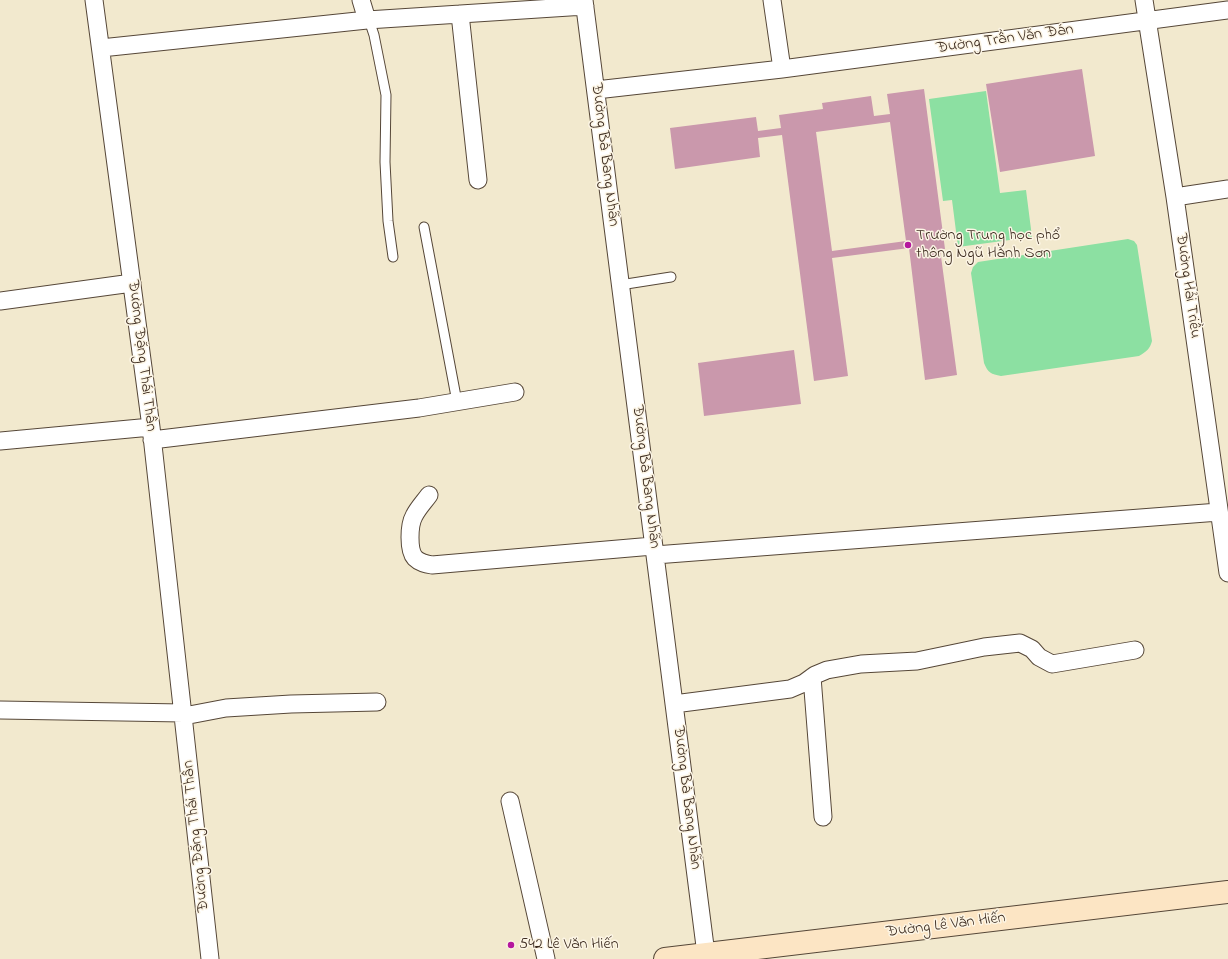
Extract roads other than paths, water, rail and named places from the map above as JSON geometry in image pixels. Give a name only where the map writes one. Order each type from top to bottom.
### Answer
[{"type":"main road","name":"Đường Lê Văn Hiến","points":[[665,959],[1228,892]]},
{"type":"street","name":"Đường Đặng Thái Thân","points":[[94,0],[151,434],[210,959]]},
{"type":"street","points":[[361,0],[368,20]]},
{"type":"street","points":[[772,0],[782,69]]},
{"type":"street","name":"Đường Hải Triều","points":[[1144,0],[1175,197],[1228,573]]},
{"type":"street","points":[[101,48],[368,20],[460,14],[584,3]]},
{"type":"street","name":"Đường Bà Bang Nhãn","points":[[584,3],[706,954]]},
{"type":"street","name":"Đường Trần Văn Đán","points":[[596,90],[782,69],[1228,10]]},
{"type":"street","points":[[460,14],[478,180]]},
{"type":"street","points":[[1175,197],[1228,189]]},
{"type":"street","points":[[0,301],[132,283]]},
{"type":"street","points":[[0,441],[151,434],[411,409],[515,392]]},
{"type":"street","points":[[428,495],[413,517],[410,529],[410,541],[411,550],[414,557],[422,563],[432,566],[1219,512]]},
{"type":"street","points":[[674,704],[790,689],[827,670],[862,664],[918,661],[984,647],[1020,643],[1032,649],[1039,657],[1052,664],[1135,650]]},
{"type":"street","points":[[812,677],[822,816]]},
{"type":"street","points":[[0,710],[183,715],[226,708],[291,704],[377,702]]},
{"type":"street","points":[[510,801],[546,959]]},
{"type":"lane","points":[[368,20],[374,35],[386,95],[385,162],[388,221],[393,257]]},
{"type":"lane","points":[[424,227],[457,402]]},
{"type":"lane","points":[[620,285],[671,277]]},
{"type":"place","name":"Trường Trung học phổ thông Ngũ Hành Sơn","points":[[908,245]]},
{"type":"place","name":"542 Lê Văn Hiến","points":[[511,945]]}]
